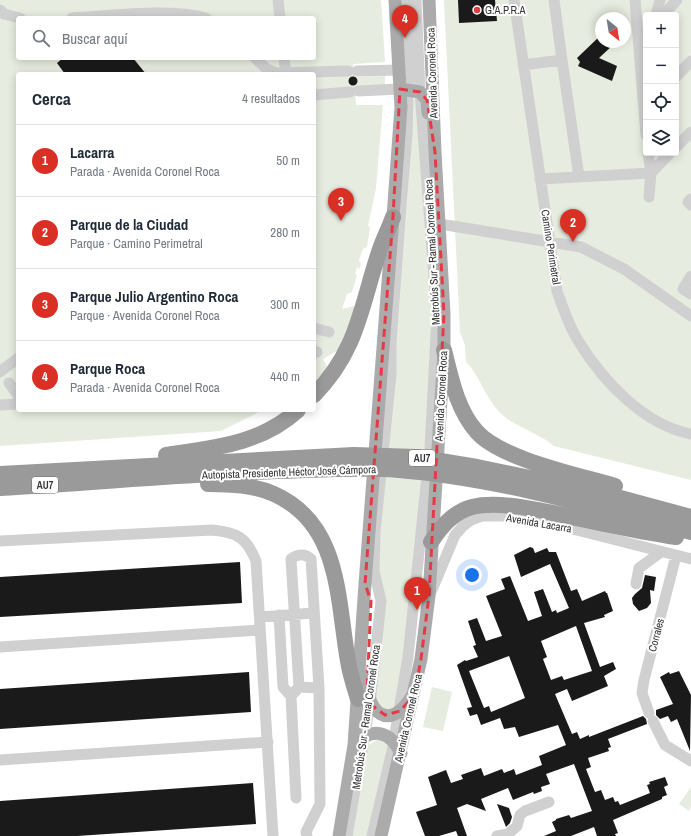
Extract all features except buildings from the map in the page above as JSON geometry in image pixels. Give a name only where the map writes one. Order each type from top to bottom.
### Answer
[{"type":"highway","points":[[316,393],[326,383],[340,363],[352,341],[380,248],[394,217]]},
{"type":"highway","points":[[444,350],[459,401],[466,417],[477,432],[502,450],[547,466],[691,510]]},
{"type":"highway","points":[[75,470],[228,446],[262,434],[295,412]]},
{"type":"highway","name":"Autopista Presidente Héctor José Cámpora","points":[[0,488],[91,483],[354,455],[443,460],[602,493],[691,517]]},
{"type":"highway","name":"Autopista Presidente Héctor José Cámpora","points":[[0,474],[75,470],[240,466],[351,468],[438,474],[549,497],[691,532]]},
{"type":"highway","points":[[91,483],[234,484],[274,493],[291,503],[308,518],[317,529],[331,559],[348,661],[364,702]]},
{"type":"highway","points":[[431,542],[444,524],[456,514],[472,507],[490,505],[533,509],[691,540]]},
{"type":"main road","points":[[395,0],[399,70],[410,90],[427,100],[430,130],[435,152]]},
{"type":"main road","name":"Avenida Coronel Roca","points":[[381,836],[397,747],[415,692],[421,659],[429,596],[431,542],[444,350],[440,224],[435,152],[429,0]]},
{"type":"main road","points":[[339,836],[354,745],[364,702],[365,584],[394,217],[400,107],[410,90]]},
{"type":"main road","points":[[364,702],[380,714],[385,715],[400,711],[415,692]]},
{"type":"main road","points":[[354,745],[364,736],[370,734],[383,734],[397,747]]},
{"type":"street","points":[[278,0],[280,16]]},
{"type":"street","name":"Metrobús Sur - Ramal Coronel Roca","points":[[372,836],[397,747],[430,448],[437,316],[410,90],[407,0]]},
{"type":"street","name":"Metrobús Sur - Ramal Coronel Roca","points":[[348,836],[364,736],[364,702],[381,601],[374,571],[375,532],[391,374],[391,342],[400,213],[408,134],[416,0]]},
{"type":"street","name":"Camino Perimetral","points":[[514,0],[557,291],[564,311],[578,341],[600,373],[651,418],[678,432],[691,434]]},
{"type":"street","points":[[554,0],[579,177]]},
{"type":"street","points":[[635,0],[643,58]]},
{"type":"street","points":[[657,12],[660,0]]},
{"type":"street","points":[[666,12],[677,0]]},
{"type":"street","points":[[0,10],[4,14],[16,17]]},
{"type":"street","points":[[122,16],[169,14],[195,16]]},
{"type":"street","points":[[257,60],[267,69],[274,72]]},
{"type":"street","points":[[284,60],[286,72]]},
{"type":"street","points":[[523,65],[562,60]]},
{"type":"street","points":[[679,74],[691,61]]},
{"type":"street","points":[[316,73],[399,70]]},
{"type":"street","points":[[316,95],[410,90]]},
{"type":"street","points":[[679,144],[691,132]]},
{"type":"street","points":[[648,156],[651,174],[649,197]]},
{"type":"street","points":[[540,179],[651,174],[667,156]]},
{"type":"street","points":[[691,199],[688,202],[691,205]]},
{"type":"street","points":[[440,224],[549,240],[581,247],[624,269],[691,316]]},
{"type":"street","points":[[691,276],[682,289],[691,294]]},
{"type":"street","points":[[316,329],[329,332]]},
{"type":"street","points":[[0,372],[16,360]]},
{"type":"street","points":[[9,383],[16,392]]},
{"type":"street","points":[[0,405],[16,404]]},
{"type":"street","name":"Avenida Lacarra","points":[[429,596],[455,535],[471,520],[482,516],[508,516],[553,524],[691,559]]},
{"type":"street","points":[[0,541],[204,531],[228,532],[241,538],[251,548],[256,561],[273,836]]},
{"type":"street","points":[[636,584],[639,568],[661,552]]},
{"type":"street","points":[[291,696],[299,687],[291,559],[296,555],[307,555],[311,559],[319,688],[320,804],[306,832],[307,836]]},
{"type":"street","name":"Corrales","points":[[676,556],[642,693],[651,717],[665,745],[691,761]]},
{"type":"street","points":[[260,617],[314,613]]},
{"type":"street","points":[[278,615],[283,687],[291,696],[296,798]]},
{"type":"street","points":[[0,647],[260,630]]},
{"type":"street","points":[[299,687],[319,688]]},
{"type":"street","points":[[0,760],[268,742]]},
{"type":"street","points":[[497,836],[508,834],[517,826],[520,815],[525,811],[549,802]]},
{"type":"highlighted area","points":[[400,89],[420,92],[427,100],[435,152],[444,314],[429,596],[421,659],[415,692],[410,700],[400,711],[385,715],[370,704],[367,692],[371,601],[365,584],[393,217]]},
{"type":"shaded area","points":[[0,0],[381,0],[385,62],[353,64],[354,77],[385,76],[385,87],[355,89],[356,105],[383,105],[376,188],[368,226],[370,227],[367,247],[363,249],[359,260],[361,264],[359,269],[357,267],[355,274],[357,275],[352,292],[347,294],[342,309],[354,306],[358,311],[356,321],[349,324],[349,329],[337,351],[323,359],[327,366],[326,375],[316,387],[316,72],[16,72],[16,412],[259,412],[221,431],[0,446]]},
{"type":"shaded area","points":[[444,0],[691,0],[691,480],[554,446],[517,425],[505,417],[493,404],[476,375],[466,362],[465,345],[460,332]]},
{"type":"shaded area","points":[[412,99],[416,99],[434,318],[427,445],[401,687],[395,708],[390,712],[376,710],[376,564]]},
{"type":"shaded area","points":[[432,687],[452,692],[443,731],[423,727]]},
{"type":"shaded area","points":[[381,739],[387,745],[389,751],[369,836],[350,836],[368,746],[376,740]]},
{"type":"shaded area","points":[[691,787],[691,807],[689,811],[679,804]]},
{"type":"place","name":"G.A.P.R.A","points":[[477,10]]},
{"type":"place","name":"Parque Roca","points":[[405,38]]},
{"type":"place","name":"Parque Julio Argentino Roca","points":[[341,221]]},
{"type":"place","name":"Parque de la Ciudad","points":[[573,242]]},
{"type":"place","name":"Lacarra","points":[[417,610]]}]
